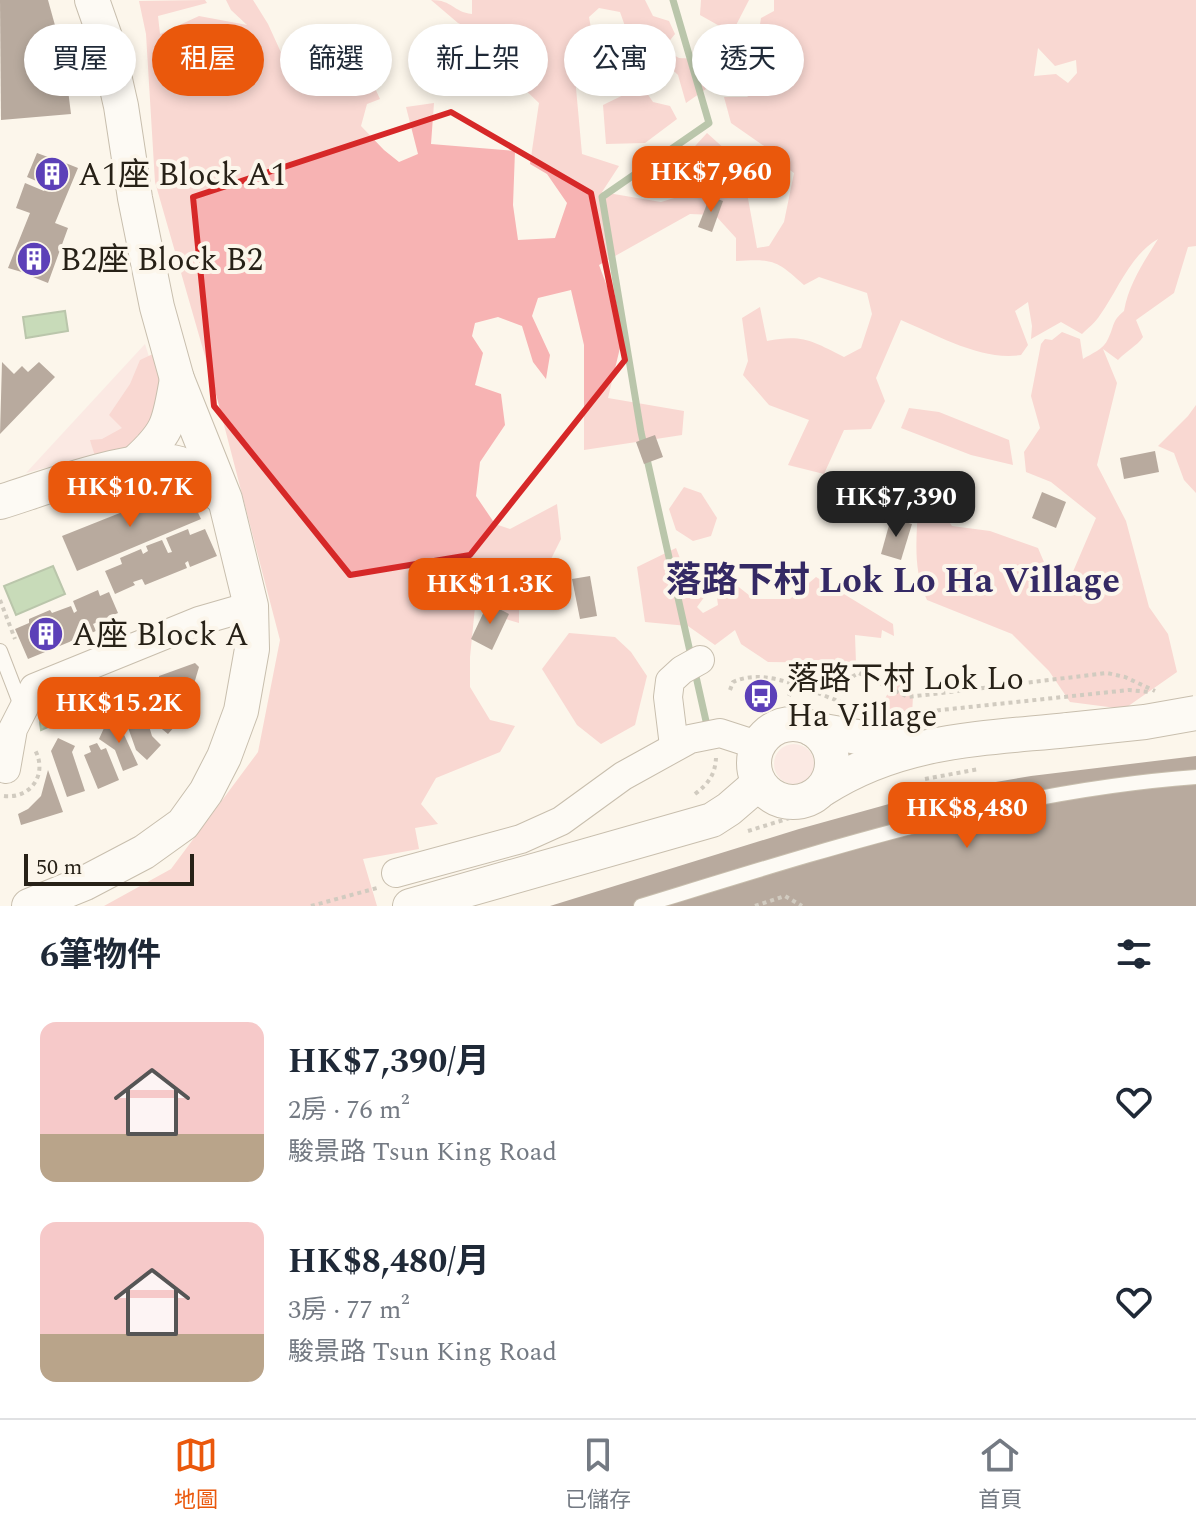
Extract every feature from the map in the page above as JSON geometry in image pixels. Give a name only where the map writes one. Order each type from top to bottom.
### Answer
[{"type":"street","points":[[29,906],[85,883],[144,852],[183,824],[206,792],[224,757],[241,711],[252,649],[251,606],[225,499],[177,379],[145,258],[121,106],[106,40],[92,0]]},
{"type":"street","points":[[137,461],[157,443],[167,428],[177,379]]},
{"type":"street","points":[[0,502],[137,461],[163,460],[183,465],[225,499]]},
{"type":"street","points":[[3,782],[13,729],[34,688],[199,621],[251,606]]},
{"type":"street","points":[[674,746],[668,697],[670,681],[700,660]]},
{"type":"street","points":[[821,799],[829,779],[832,756],[821,735],[800,724],[775,727],[757,745],[753,758],[754,771],[767,793],[790,802],[821,799],[845,774],[877,760],[934,744],[1145,722],[1196,713]]},
{"type":"street","points":[[812,729],[869,739],[934,744]]},
{"type":"street","points":[[396,873],[521,839],[561,821],[623,776],[690,739],[720,733],[757,745]]},
{"type":"street","points":[[410,906],[712,820],[759,783]]},
{"type":"lane","points":[[0,651],[22,708]]},
{"type":"lane","points":[[641,906],[877,834],[953,815],[1099,788],[1196,777]]},
{"type":"path","points":[[794,685],[821,678],[846,680],[859,673],[908,697],[1107,673],[1125,677],[1160,693]]},
{"type":"path","points":[[730,690],[733,682],[744,678],[764,678],[864,708]]},
{"type":"path","points":[[789,696],[794,685]]},
{"type":"path","points":[[905,713],[1129,690],[1148,690],[1155,699]]},
{"type":"path","points":[[3,782],[10,797],[24,793],[36,782],[39,757],[29,743]]},
{"type":"path","points":[[917,780],[989,767]]},
{"type":"path","points":[[738,834],[821,799]]},
{"type":"path","points":[[755,906],[785,896],[802,906]]},
{"type":"highlighted area","points":[[451,112],[591,193],[625,360],[470,555],[350,575],[214,406],[193,197]]},
{"type":"shaded area","points":[[205,0],[207,3],[158,16],[159,24],[152,24],[152,96],[264,96],[264,24],[246,24],[231,10],[226,0],[253,0],[280,50],[280,96],[379,96],[380,99],[367,104],[361,126],[399,162],[418,154],[406,107],[434,103],[431,144],[515,151],[513,205],[518,240],[555,238],[567,203],[547,174],[530,164],[539,103],[532,96],[548,96],[548,24],[460,24],[431,0],[472,14],[472,0],[645,0],[653,16],[670,24],[624,24],[620,12],[599,8],[589,17],[590,24],[564,24],[564,96],[577,96],[582,154],[619,166],[602,192],[661,202],[684,195],[693,171],[685,157],[707,133],[727,151],[713,166],[722,168],[719,195],[747,193],[757,248],[769,246],[784,222],[794,173],[773,158],[767,148],[731,123],[724,97],[804,96],[804,24],[760,24],[761,18],[774,11],[774,0],[1196,0],[1196,246],[1188,247],[1174,293],[1136,320],[1143,337],[1141,340],[1118,360],[1103,349],[1117,383],[1097,465],[1126,521],[1149,607],[1168,634],[1177,672],[1124,709],[1070,702],[1049,671],[1012,634],[927,600],[919,577],[916,553],[918,504],[938,506],[952,526],[990,531],[1038,548],[1055,588],[1072,574],[1096,518],[1051,482],[1026,472],[1024,452],[1040,428],[1031,396],[1041,344],[1062,332],[1080,339],[1083,359],[1104,346],[1115,321],[1124,311],[1138,273],[1158,239],[1132,263],[1098,318],[1082,334],[1061,322],[1031,339],[1028,302],[1015,311],[1028,345],[1021,355],[975,351],[901,320],[876,378],[885,401],[871,429],[844,430],[824,474],[788,465],[809,420],[769,405],[743,375],[748,361],[742,318],[760,307],[767,341],[790,338],[807,340],[844,357],[861,348],[872,314],[867,293],[819,277],[804,285],[787,270],[767,261],[736,261],[736,238],[715,215],[690,214],[599,265],[624,331],[608,398],[684,411],[682,435],[584,450],[584,345],[571,290],[538,298],[532,316],[550,355],[546,379],[533,362],[522,326],[498,317],[475,323],[472,336],[483,353],[475,385],[501,394],[505,425],[480,462],[476,496],[495,524],[510,529],[557,504],[561,539],[549,563],[519,600],[519,623],[499,617],[514,589],[496,585],[475,607],[470,687],[490,720],[515,726],[500,752],[436,778],[421,804],[438,824],[415,828],[419,849],[363,859],[377,906],[104,906],[171,869],[258,752],[280,640],[217,398],[155,182],[146,34],[139,1]],"holes":[[[1038,48],[1055,66],[1076,60],[1077,73],[1068,83],[1056,74],[1034,76]]]},
{"type":"shaded area","points":[[701,0],[749,0],[737,24],[716,24],[700,15]]},
{"type":"shaded area","points":[[199,16],[242,24],[182,24]]},
{"type":"shaded area","points":[[676,56],[692,59],[692,96],[696,96],[686,103]]},
{"type":"shaded area","points":[[621,96],[649,96],[653,102],[670,106],[677,119],[645,143],[606,144],[603,105]]},
{"type":"shaded area","points":[[65,311],[68,331],[26,338],[23,317]]},
{"type":"shaded area","points":[[145,344],[159,389],[141,440],[26,473]]},
{"type":"shaded area","points":[[155,353],[172,441],[137,435],[134,454],[137,482],[117,478],[100,466],[90,440],[102,439],[122,428],[109,415],[130,384],[140,360]]},
{"type":"shaded area","points":[[1196,405],[1196,493],[1184,480],[1174,453],[1158,446]]},
{"type":"shaded area","points":[[909,408],[939,412],[1009,440],[1013,465],[971,455],[901,428]]},
{"type":"shaded area","points":[[684,487],[701,493],[717,518],[711,536],[693,541],[676,530],[669,509]]},
{"type":"shaded area","points":[[676,548],[689,582],[705,596],[697,607],[703,613],[718,605],[716,590],[731,581],[754,599],[790,599],[816,577],[893,624],[894,636],[882,630],[881,638],[855,635],[856,663],[768,662],[741,644],[735,630],[715,645],[688,626],[645,622],[637,567]]},
{"type":"shaded area","points":[[53,566],[65,594],[16,615],[4,586]]},
{"type":"shaded area","points":[[569,633],[615,637],[631,652],[647,676],[635,725],[601,744],[577,725],[542,669]]},
{"type":"shaded area","points":[[914,674],[912,716],[892,734],[870,728],[888,693],[883,679]]},
{"type":"shaded area","points":[[67,694],[82,712],[41,730],[41,717],[46,707]]},
{"type":"shaded area","points":[[794,744],[808,750],[814,764],[808,778],[794,784],[780,778],[774,764],[780,750]]},
{"type":"building","points":[[0,0],[48,0],[55,24],[24,24],[24,96],[69,96],[71,114],[1,120]]},
{"type":"building","points":[[37,153],[56,160],[53,168],[59,171],[63,162],[78,168],[55,223],[68,228],[48,283],[33,277],[37,267],[29,264],[25,273],[8,268],[30,213],[16,208],[25,183],[44,191],[48,186],[27,177]]},
{"type":"building","points":[[710,196],[723,201],[712,232],[698,227]]},
{"type":"building","points":[[2,362],[14,374],[22,366],[28,372],[39,362],[55,377],[0,434]]},
{"type":"building","points":[[655,435],[663,457],[644,464],[636,442]]},
{"type":"building","points":[[1155,451],[1159,472],[1124,479],[1120,458]]},
{"type":"building","points":[[1042,492],[1066,502],[1056,528],[1032,518]]},
{"type":"building","points":[[170,493],[186,496],[193,502],[201,519],[77,571],[62,536]]},
{"type":"building","points":[[891,518],[912,524],[901,560],[881,554]]},
{"type":"building","points":[[188,529],[190,535],[205,529],[217,556],[190,567],[188,561],[185,563],[187,568],[145,585],[142,579],[133,582],[135,585],[115,594],[105,571],[122,564],[120,558],[141,549],[143,554],[148,551],[146,546],[162,540],[168,553],[172,552],[166,538]]},
{"type":"building","points":[[590,576],[597,616],[580,619],[572,579]]},
{"type":"building","points":[[98,590],[100,596],[109,592],[118,613],[93,624],[96,631],[28,659],[15,629],[50,610],[52,613],[71,606],[74,613],[77,611],[73,601]]},
{"type":"building","points":[[488,603],[509,614],[492,650],[471,639]]},
{"type":"building","points":[[195,663],[199,667],[186,711],[159,685],[159,676]]},
{"type":"building","points":[[155,690],[183,717],[168,734],[146,716],[148,710],[137,701],[144,694],[148,698]]},
{"type":"building","points":[[132,715],[137,719],[146,716],[152,736],[161,745],[147,760],[136,750],[125,719]]},
{"type":"building","points":[[112,721],[121,728],[138,765],[123,771],[115,750],[99,739]]},
{"type":"building","points":[[58,738],[75,746],[72,752],[85,791],[67,797],[51,751]]},
{"type":"building","points":[[97,743],[101,750],[106,748],[119,780],[98,789],[84,755],[91,752],[89,746]]},
{"type":"building","points":[[1196,756],[1196,906],[550,906],[799,829],[925,794],[1031,776]]},
{"type":"building","points":[[48,770],[63,812],[21,825],[18,814],[41,796]]},
{"type":"waterway","points":[[673,0],[709,123],[602,197],[641,432],[691,656]]},
{"type":"waterway","points":[[695,672],[708,730]]},
{"type":"place","name":"A1座 Block A1","points":[[52,174]]},
{"type":"place","name":"B2座 Block B2","points":[[34,259]]},
{"type":"place","name":"A座 Block A","points":[[46,634]]},
{"type":"place","name":"落路下村 Lok Lo Ha Village","points":[[761,696]]},
{"type":"district","name":"落路下村 Lok Lo Ha Village","points":[[893,579]]}]
